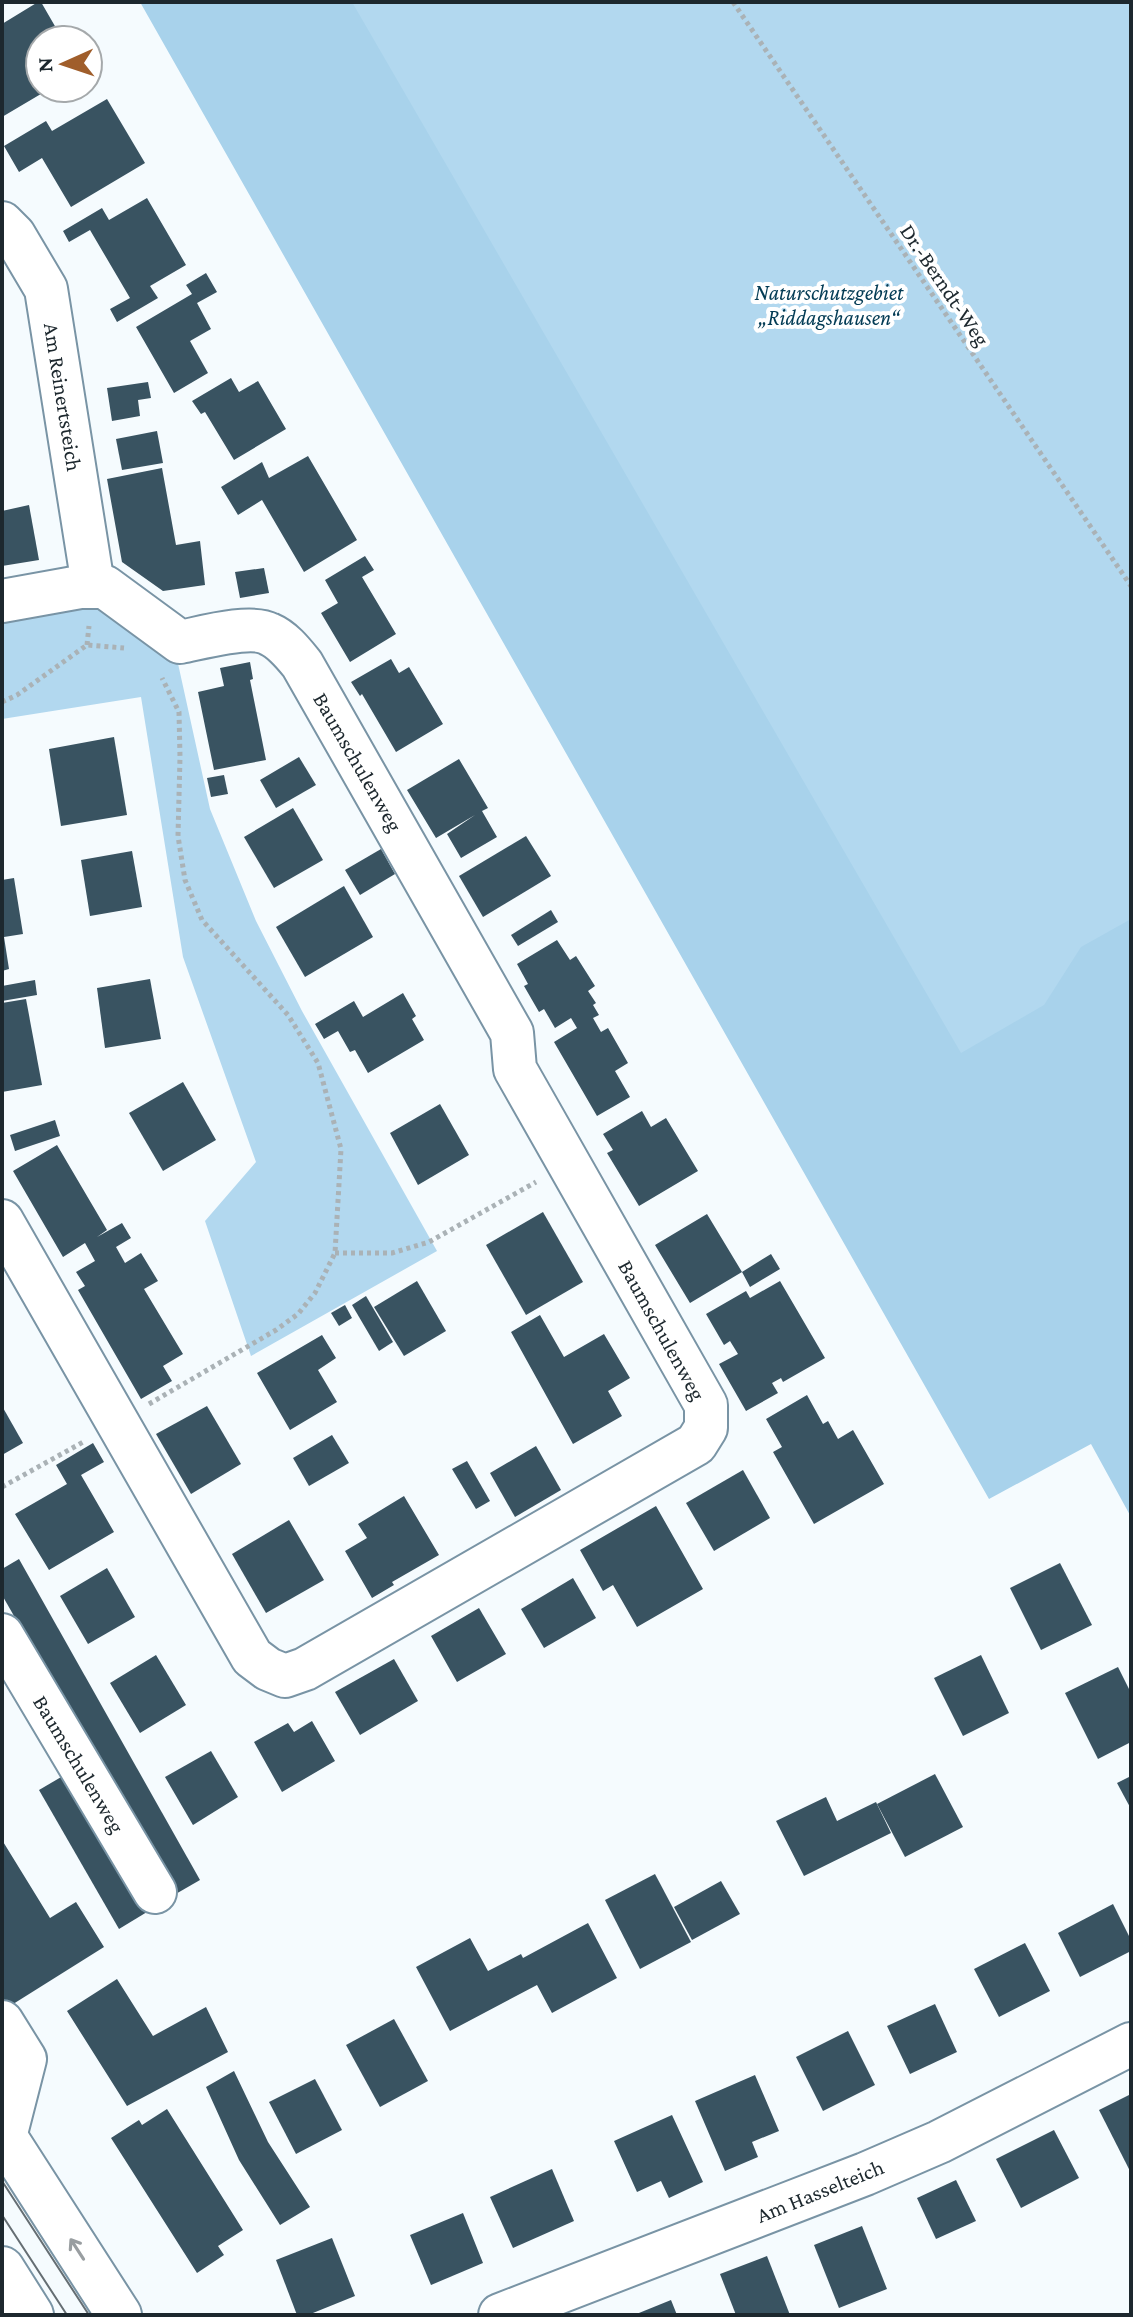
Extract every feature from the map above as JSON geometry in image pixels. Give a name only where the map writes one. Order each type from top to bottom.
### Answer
[{"type":"main road","points":[[3,2135],[119,2315]]},
{"type":"main road","points":[[2,2269],[31,2315]]},
{"type":"street","name":"Am Reinertsteich","points":[[2,223],[14,235],[46,289],[93,585]]},
{"type":"street","points":[[2,601],[93,585]]},
{"type":"street","name":"Baumschulenweg","points":[[2,1221],[252,1657],[268,1669],[285,1676],[305,1669],[696,1444],[706,1428],[706,1405],[515,1069],[512,1033],[302,664],[287,646],[267,632],[246,631],[180,642],[105,587],[93,585]]},
{"type":"street","name":"Baumschulenweg","points":[[2,1635],[155,1892]]},
{"type":"street","points":[[2,2022],[25,2059],[3,2135]]},
{"type":"street","name":"Am Hasselteich","points":[[525,2310],[939,2142],[1131,2044]]},
{"type":"path","name":"Dr.-Berndt-Weg","points":[[733,2],[1131,586]]},
{"type":"path","points":[[2,702],[17,695],[87,645],[133,649],[141,614]]},
{"type":"path","points":[[2,1487],[276,1330],[298,1314],[315,1293],[335,1253],[341,1149],[318,1063],[288,1015],[202,920],[185,880],[178,836],[179,712],[165,681],[154,670]]},
{"type":"path","points":[[335,1253],[392,1253],[429,1242],[567,1164]]},
{"type":"green space","name":"Naturschutzgebiet „Riddagshausen“","points":[[313,2],[1131,2],[1131,1470]]},
{"type":"green space","points":[[98,602],[177,659],[210,809],[256,921],[302,1011],[437,1251],[251,1356],[205,1221],[256,1162],[183,957],[141,697],[2,719],[2,618]]},
{"type":"shaded area","points":[[140,2],[352,2],[961,1053],[1044,1005],[1081,947],[1131,919],[1131,1517],[1091,1444],[989,1499]]},
{"type":"building","points":[[41,2],[54,24],[24,24],[24,104],[2,117],[2,24]]},
{"type":"building","points":[[107,99],[145,163],[71,207],[42,158],[19,172],[4,146],[46,121],[52,131],[98,104],[104,104]]},
{"type":"building","points":[[147,198],[186,265],[150,286],[158,298],[117,322],[110,309],[130,298],[90,230],[69,242],[63,231],[102,208],[109,220]]},
{"type":"building","points":[[206,273],[217,292],[197,303],[211,329],[190,341],[208,373],[174,393],[136,327],[192,294],[186,285]]},
{"type":"building","points":[[231,378],[239,392],[258,381],[286,429],[234,460],[205,412],[201,414],[192,401]]},
{"type":"building","points":[[148,382],[151,398],[138,400],[140,416],[112,421],[107,388]]},
{"type":"building","points":[[157,431],[163,463],[122,470],[116,439]]},
{"type":"building","points":[[308,456],[357,540],[304,572],[262,500],[238,515],[221,487],[262,462],[269,478]]},
{"type":"building","points":[[162,468],[176,545],[200,541],[205,585],[163,591],[122,562],[107,479]]},
{"type":"building","points":[[29,505],[39,560],[2,566],[2,511]]},
{"type":"building","points":[[365,556],[374,570],[362,577],[396,634],[350,662],[321,613],[338,603],[325,580]]},
{"type":"building","points":[[264,568],[269,593],[240,598],[235,572]]},
{"type":"building","points":[[391,659],[399,673],[409,667],[443,724],[396,752],[362,694],[360,696],[351,682]]},
{"type":"building","points":[[250,662],[253,679],[250,680],[266,760],[214,770],[198,692],[224,686],[220,668]]},
{"type":"building","points":[[114,737],[127,815],[61,826],[49,749]]},
{"type":"building","points":[[299,757],[316,785],[276,808],[260,780]]},
{"type":"building","points":[[459,759],[488,808],[482,811],[497,837],[461,858],[447,834],[475,815],[436,838],[407,790]]},
{"type":"building","points":[[224,775],[228,794],[211,797],[207,778]]},
{"type":"building","points":[[293,808],[323,860],[274,888],[244,837]]},
{"type":"building","points":[[526,836],[551,876],[483,917],[459,876]]},
{"type":"building","points":[[381,849],[395,874],[360,895],[345,870]]},
{"type":"building","points":[[132,851],[142,907],[90,916],[81,860]]},
{"type":"building","points":[[14,878],[23,934],[4,937],[9,969],[2,971],[2,880]]},
{"type":"building","points":[[344,886],[373,937],[305,977],[276,927]]},
{"type":"building","points":[[551,910],[558,922],[518,946],[511,935]]},
{"type":"building","points":[[557,940],[570,960],[576,956],[595,986],[588,991],[599,1015],[593,1018],[601,1032],[608,1028],[628,1063],[615,1071],[630,1097],[597,1116],[554,1042],[577,1028],[571,1018],[555,1028],[544,1009],[539,1012],[524,986],[528,984],[517,964]]},
{"type":"building","points":[[150,979],[161,1039],[105,1048],[97,988]]},
{"type":"building","points":[[35,980],[37,995],[2,1001],[2,986]]},
{"type":"building","points":[[403,993],[416,1016],[412,1019],[424,1040],[368,1073],[355,1050],[350,1052],[338,1031],[324,1039],[315,1024],[354,1001],[363,1017]]},
{"type":"building","points":[[26,999],[42,1085],[2,1092],[2,1003]]},
{"type":"building","points":[[183,1082],[216,1140],[163,1171],[129,1113]]},
{"type":"building","points":[[440,1104],[469,1155],[418,1185],[390,1133]]},
{"type":"building","points":[[642,1111],[651,1127],[666,1118],[698,1171],[639,1206],[607,1153],[613,1150],[603,1134]]},
{"type":"building","points":[[55,1120],[60,1136],[15,1151],[10,1135]]},
{"type":"building","points":[[57,1145],[107,1230],[97,1237],[122,1223],[131,1238],[116,1247],[125,1263],[141,1253],[158,1281],[144,1289],[183,1354],[163,1366],[172,1381],[141,1399],[78,1290],[85,1286],[76,1272],[95,1261],[85,1243],[63,1257],[13,1171]]},
{"type":"building","points":[[543,1212],[583,1282],[526,1315],[486,1245]]},
{"type":"building","points":[[707,1214],[742,1272],[690,1303],[655,1245]]},
{"type":"building","points":[[771,1254],[780,1269],[750,1287],[742,1272]]},
{"type":"building","points":[[417,1281],[446,1331],[404,1356],[374,1307]]},
{"type":"building","points":[[780,1281],[825,1358],[783,1382],[781,1378],[772,1383],[778,1393],[746,1411],[719,1364],[738,1354],[730,1341],[724,1345],[706,1314],[746,1291],[750,1298]]},
{"type":"building","points":[[366,1296],[393,1342],[379,1351],[352,1305]]},
{"type":"building","points":[[345,1305],[352,1318],[339,1326],[331,1313]]},
{"type":"building","points":[[540,1315],[564,1357],[604,1334],[630,1378],[608,1391],[622,1416],[573,1444],[511,1332]]},
{"type":"building","points":[[322,1335],[336,1358],[318,1370],[337,1402],[290,1430],[257,1373]]},
{"type":"building","points":[[807,1395],[823,1424],[828,1421],[838,1439],[853,1430],[884,1484],[814,1524],[773,1452],[782,1447],[766,1419]]},
{"type":"building","points":[[2,1406],[23,1443],[2,1455]]},
{"type":"building","points":[[207,1406],[241,1464],[191,1494],[156,1434]]},
{"type":"building","points":[[332,1435],[349,1463],[309,1486],[293,1458]]},
{"type":"building","points":[[93,1443],[104,1462],[81,1475],[114,1532],[49,1570],[15,1514],[67,1484],[56,1465]]},
{"type":"building","points":[[536,1446],[561,1490],[515,1517],[490,1473]]},
{"type":"building","points":[[467,1461],[490,1501],[476,1509],[452,1469]]},
{"type":"building","points":[[743,1470],[770,1518],[714,1551],[686,1503]]},
{"type":"building","points":[[404,1496],[439,1555],[392,1582],[394,1585],[372,1598],[345,1551],[367,1538],[358,1524]]},
{"type":"building","points":[[656,1506],[703,1589],[637,1627],[613,1585],[603,1591],[580,1550]]},
{"type":"building","points":[[289,1520],[324,1580],[266,1613],[232,1554]]},
{"type":"building","points":[[19,1559],[200,1880],[174,1895],[2,1595],[2,1569]]},
{"type":"building","points":[[1060,1563],[1092,1625],[1041,1650],[1010,1588]]},
{"type":"building","points":[[107,1568],[135,1617],[88,1644],[60,1596]]},
{"type":"building","points":[[573,1578],[596,1618],[544,1648],[521,1609]]},
{"type":"building","points":[[479,1608],[506,1654],[457,1682],[431,1636]]},
{"type":"building","points":[[156,1655],[186,1705],[140,1733],[110,1683]]},
{"type":"building","points":[[981,1655],[1009,1713],[963,1736],[934,1678]]},
{"type":"building","points":[[394,1659],[418,1701],[360,1735],[335,1692]]},
{"type":"building","points":[[1118,1667],[1131,1693],[1131,1742],[1098,1759],[1065,1693]]},
{"type":"building","points":[[312,1721],[335,1761],[282,1792],[254,1742],[288,1723],[294,1732]]},
{"type":"building","points":[[211,1751],[238,1797],[193,1825],[165,1777]]},
{"type":"building","points":[[68,1773],[147,1912],[119,1929],[39,1790]]},
{"type":"building","points":[[935,1774],[963,1827],[905,1857],[877,1804]]},
{"type":"building","points":[[1131,1776],[1131,1809],[1117,1783]]},
{"type":"building","points":[[826,1797],[837,1821],[876,1802],[891,1833],[804,1876],[776,1821]]},
{"type":"building","points":[[2,1840],[50,1918],[76,1902],[104,1947],[2,2011]]},
{"type":"building","points":[[655,1874],[691,1942],[640,1969],[605,1900]]},
{"type":"building","points":[[721,1881],[740,1914],[692,1940],[674,1907]]},
{"type":"building","points":[[1113,1904],[1131,1940],[1131,1951],[1080,1977],[1058,1933]]},
{"type":"building","points":[[588,1923],[617,1978],[552,2013],[537,1985],[450,2031],[416,1967],[470,1938],[488,1971],[521,1954],[523,1958]]},
{"type":"building","points":[[1025,1943],[1050,1991],[999,2017],[974,1969]]},
{"type":"building","points":[[117,1979],[153,2036],[206,2007],[228,2052],[127,2106],[67,2011]]},
{"type":"building","points":[[935,2004],[957,2052],[910,2074],[887,2026]]},
{"type":"building","points":[[394,2019],[428,2081],[380,2107],[346,2045]]},
{"type":"building","points":[[848,2031],[875,2085],[823,2111],[796,2057]]},
{"type":"building","points":[[234,2071],[268,2142],[310,2207],[280,2225],[239,2160],[206,2087]]},
{"type":"building","points":[[755,2075],[779,2131],[752,2142],[758,2157],[725,2171],[695,2101]]},
{"type":"building","points":[[315,2079],[342,2130],[296,2154],[269,2102]]},
{"type":"building","points":[[1131,2094],[1131,2173],[1099,2110]]},
{"type":"building","points":[[167,2109],[243,2230],[218,2246],[224,2255],[197,2273],[111,2138],[139,2120],[142,2125]]},
{"type":"building","points":[[672,2115],[703,2182],[669,2198],[661,2181],[637,2192],[614,2141]]},
{"type":"building","points":[[1054,2130],[1079,2178],[1021,2208],[996,2159]]},
{"type":"building","points":[[552,2169],[574,2221],[513,2248],[490,2197]]},
{"type":"building","points":[[956,2180],[976,2221],[936,2239],[917,2198]]},
{"type":"building","points":[[463,2213],[483,2263],[431,2285],[410,2235]]},
{"type":"building","points":[[862,2226],[887,2289],[839,2308],[814,2245]]},
{"type":"building","points":[[332,2238],[355,2296],[308,2315],[297,2315],[276,2260]]},
{"type":"building","points":[[767,2256],[790,2315],[736,2315],[720,2274]]},
{"type":"building","points":[[671,2300],[677,2315],[634,2315]]},
{"type":"tram line","points":[[2,2181],[89,2315]]},
{"type":"tram line","points":[[2,2215],[67,2315]]}]
